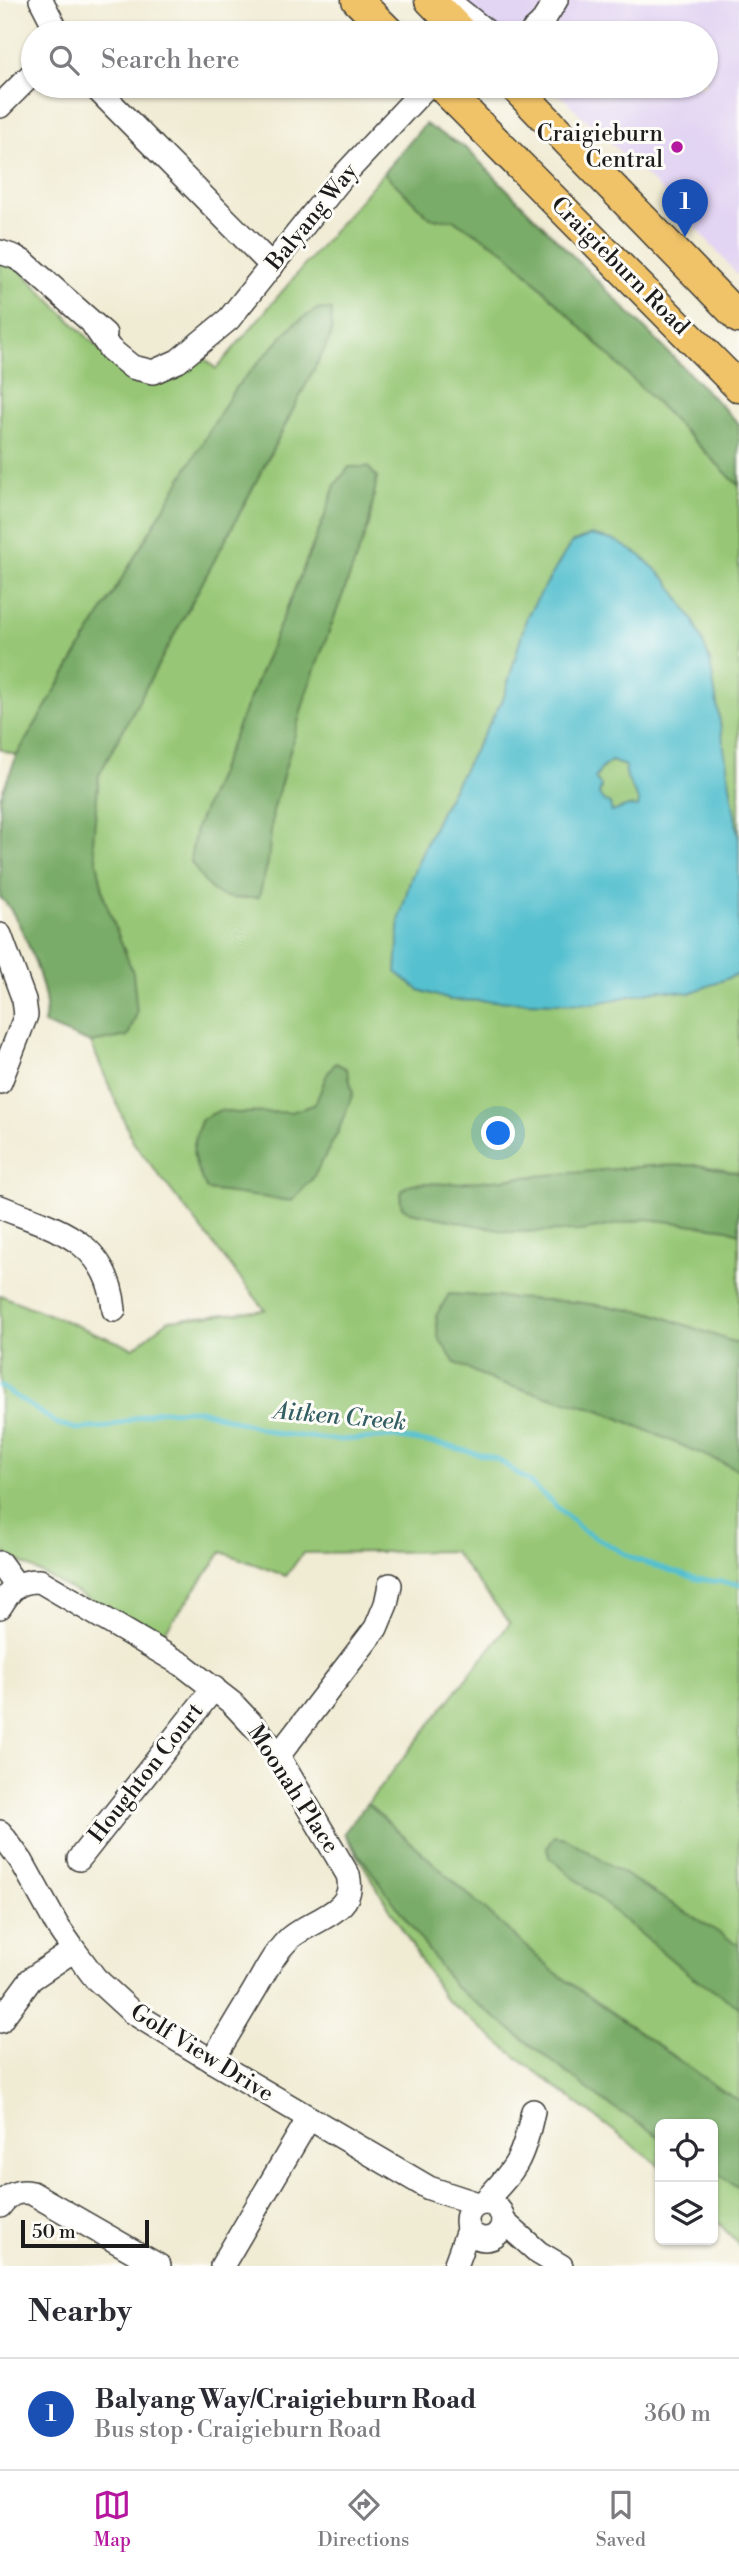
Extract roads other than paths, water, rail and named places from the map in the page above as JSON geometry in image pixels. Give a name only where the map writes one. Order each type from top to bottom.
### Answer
[{"type":"main road","points":[[357,0],[378,21]]},
{"type":"main road","points":[[430,0],[450,21]]},
{"type":"main road","name":"Craigieburn Road","points":[[453,98],[739,387]]},
{"type":"main road","name":"Craigieburn Road","points":[[532,98],[739,318]]},
{"type":"street","points":[[41,0],[52,21]]},
{"type":"street","points":[[447,0],[473,21]]},
{"type":"street","points":[[542,21],[556,0]]},
{"type":"street","points":[[559,21],[572,0]]},
{"type":"street","points":[[0,106],[21,85]]},
{"type":"street","points":[[106,98],[272,266]]},
{"type":"street","name":"Balyang Way","points":[[0,253],[25,263],[94,326],[141,360],[156,360],[195,346],[229,319],[344,176],[416,98]]},
{"type":"street","name":"Balyang Way","points":[[0,242],[29,254],[66,298]]},
{"type":"street","points":[[0,935],[24,1000],[26,1015],[0,1082]]},
{"type":"street","points":[[0,1207],[65,1233],[80,1242],[110,1281],[114,1310]]},
{"type":"street","points":[[0,1563],[16,1585],[0,1607]]},
{"type":"street","name":"Moonah Place","points":[[16,1585],[40,1581],[163,1653],[214,1688],[247,1719],[278,1756],[348,1875],[350,1891],[340,1908],[302,1930],[283,1945],[212,2061]]},
{"type":"street","points":[[278,1756],[376,1628],[390,1585]]},
{"type":"street","name":"Houghton Court","points":[[79,1859],[214,1688]]},
{"type":"street","name":"Golf View Drive","points":[[0,1832],[22,1862],[74,1950],[95,1978],[132,2012],[485,2221]]},
{"type":"street","points":[[0,2021],[31,1979],[74,1950]]},
{"type":"street","points":[[463,2266],[521,2157],[533,2111]]},
{"type":"street","points":[[222,2266],[309,2118]]},
{"type":"street","points":[[0,2206],[6,2198],[17,2192],[32,2193],[159,2266]]},
{"type":"street","points":[[485,2221],[561,2266]]},
{"type":"street","points":[[455,2266],[485,2221]]},
{"type":"water","points":[[591,535],[616,541],[641,556],[667,580],[694,621],[710,661],[739,840],[739,974],[690,993],[660,990],[592,1004],[450,1000],[419,990],[396,972],[400,916],[411,878],[443,807],[504,697],[527,616],[571,543]],"holes":[[[611,761],[625,766],[627,778],[639,802],[638,807],[628,806],[612,812],[610,804],[599,795],[601,786],[595,779],[601,769]]]},
{"type":"waterway","name":"Aitken Creek","points":[[0,1386],[58,1424],[77,1429],[108,1427],[158,1411],[200,1410],[279,1434],[338,1440],[394,1437],[444,1445],[497,1459],[527,1480],[584,1531],[634,1559],[697,1579],[739,1584]]},
{"type":"place","name":"Craigieburn Central","points":[[677,147]]},
{"type":"place","name":"Balyang Way/Craigieburn Road","points":[[685,237]]}]
